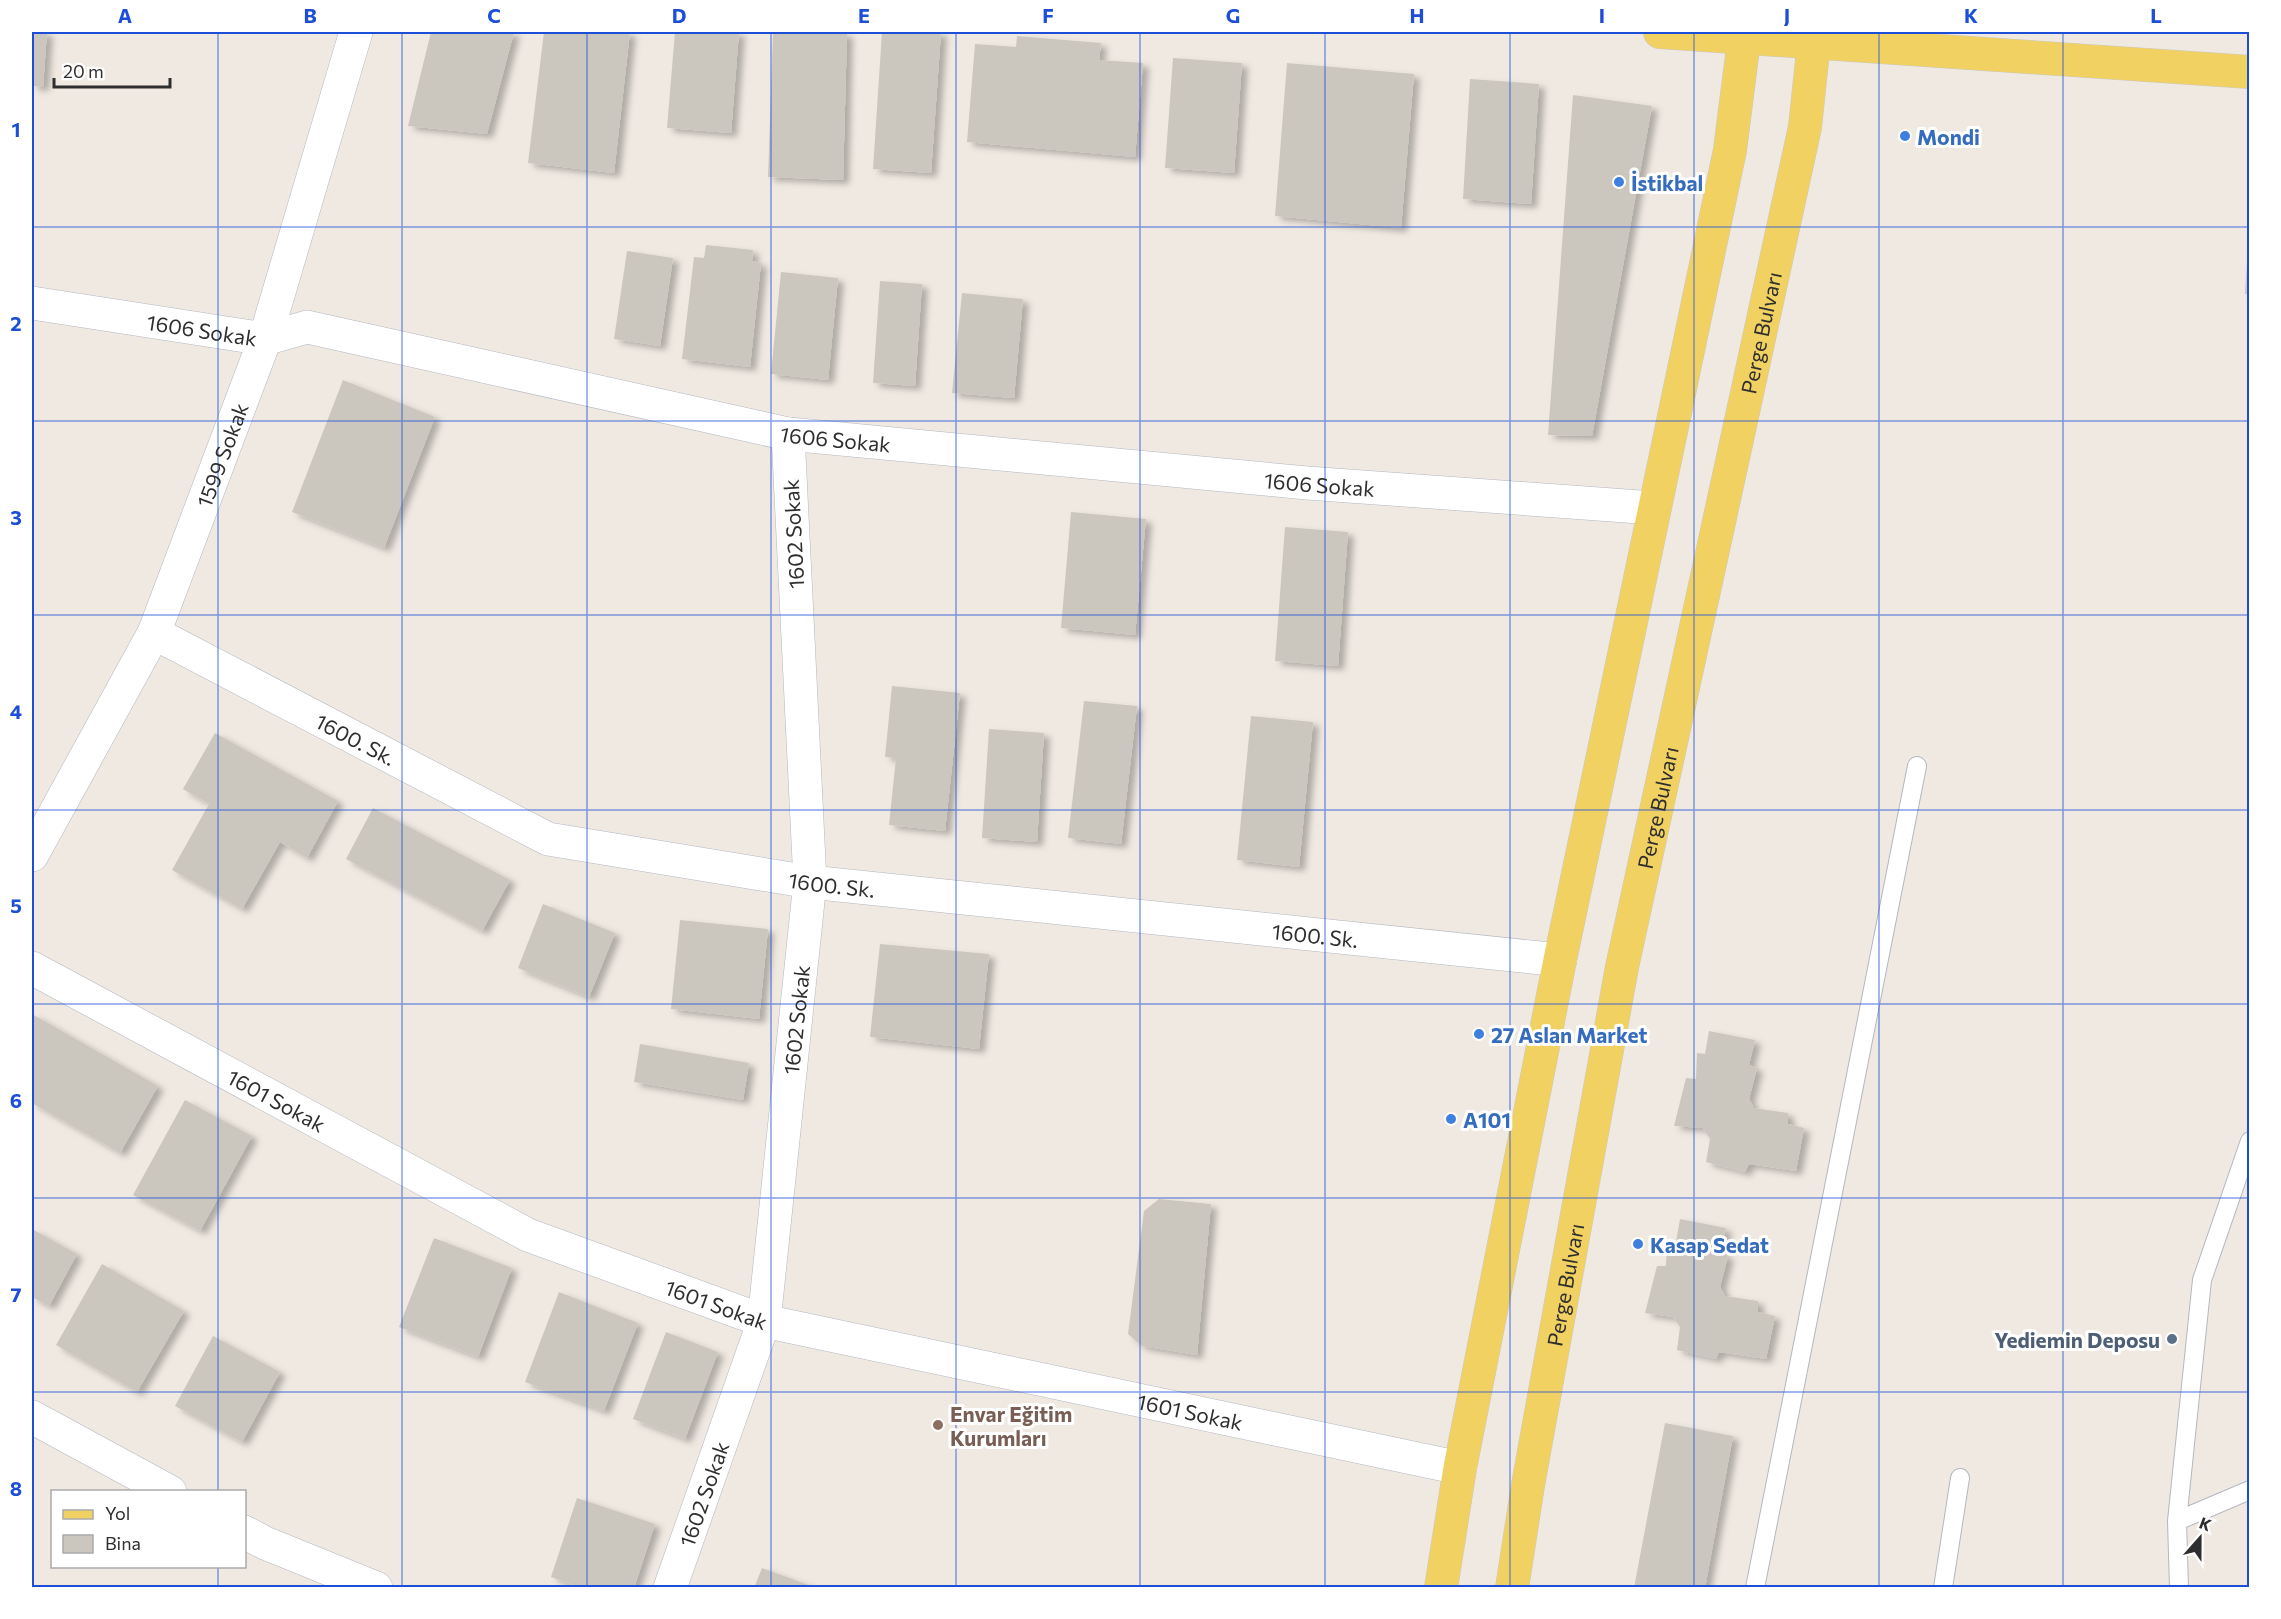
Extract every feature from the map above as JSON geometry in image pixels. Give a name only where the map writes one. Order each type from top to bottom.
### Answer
[{"type":"main road","points":[[1660,32],[1814,36],[1923,49],[2250,72]]},
{"type":"main road","points":[[1885,32],[1923,49]]},
{"type":"main road","points":[[1441,1587],[1460,1468],[1560,960],[1730,150],[1744,34]]},
{"type":"main road","name":"Perge Bulvarı","points":[[1512,1587],[1528,1485],[1622,967],[1805,127],[1814,36]]},
{"type":"street","name":"1599 Sokak","points":[[32,855],[154,633],[265,339],[356,32]]},
{"type":"street","name":"1606 Sokak","points":[[32,303],[265,339],[307,327],[788,434],[1307,483],[1654,508]]},
{"type":"street","name":"1602 Sokak","points":[[670,1587],[764,1321],[810,882],[788,434]]},
{"type":"street","name":"1600. Sk.","points":[[154,633],[548,839],[810,882],[1560,960]]},
{"type":"street","name":"1601 Sokak","points":[[32,968],[528,1235],[764,1321],[1460,1468]]},
{"type":"street","points":[[32,1417],[168,1490]]},
{"type":"street","points":[[246,1533],[265,1543],[376,1587]]},
{"type":"lane","points":[[1755,1587],[1917,766]]},
{"type":"lane","points":[[2179,1587],[2177,1521],[2202,1280],[2250,1141]]},
{"type":"lane","points":[[1943,1587],[1960,1478]]},
{"type":"lane","points":[[2177,1521],[2250,1490]]},
{"type":"building","points":[[32,32],[47,32],[43,87],[32,86]]},
{"type":"building","points":[[431,32],[514,32],[487,134],[408,126]]},
{"type":"building","points":[[544,32],[630,32],[614,173],[528,163]]},
{"type":"building","points":[[675,32],[739,32],[731,133],[667,128]]},
{"type":"building","points":[[773,32],[847,33],[843,180],[768,177]]},
{"type":"building","points":[[882,32],[941,32],[931,173],[873,169]]},
{"type":"building","points":[[1017,36],[1101,43],[1099,60],[1143,63],[1135,157],[967,142],[975,44],[1016,47]]},
{"type":"building","points":[[1173,58],[1242,63],[1234,173],[1165,168]]},
{"type":"building","points":[[1287,63],[1414,74],[1401,228],[1275,216]]},
{"type":"building","points":[[1470,79],[1539,84],[1531,204],[1463,199]]},
{"type":"building","points":[[1573,95],[1652,106],[1592,436],[1548,435]]},
{"type":"building","points":[[2248,243],[2250,243],[2250,294],[2245,294]]},
{"type":"building","points":[[706,245],[753,250],[752,261],[761,263],[750,367],[682,359],[694,257],[704,258]]},
{"type":"building","points":[[627,251],[673,258],[660,346],[614,339]]},
{"type":"building","points":[[781,272],[838,278],[828,380],[771,374]]},
{"type":"building","points":[[880,281],[922,284],[915,386],[873,383]]},
{"type":"building","points":[[962,293],[1023,299],[1014,398],[952,393]]},
{"type":"building","points":[[343,380],[435,417],[384,548],[292,512]]},
{"type":"building","points":[[1071,512],[1146,519],[1135,635],[1061,628]]},
{"type":"building","points":[[1285,527],[1348,532],[1338,666],[1275,661]]},
{"type":"building","points":[[892,686],[960,693],[945,831],[889,825],[896,758],[885,757]]},
{"type":"building","points":[[1084,701],[1137,706],[1121,844],[1068,838]]},
{"type":"building","points":[[1251,716],[1313,722],[1299,867],[1237,860]]},
{"type":"building","points":[[989,729],[1044,733],[1037,842],[982,838]]},
{"type":"building","points":[[215,733],[338,801],[307,858],[280,842],[242,909],[172,870],[209,804],[183,789]]},
{"type":"building","points":[[373,808],[510,880],[482,931],[346,859]]},
{"type":"building","points":[[543,904],[615,933],[589,997],[518,968]]},
{"type":"building","points":[[680,920],[768,929],[759,1019],[671,1009]]},
{"type":"building","points":[[880,944],[989,954],[979,1049],[870,1037]]},
{"type":"building","points":[[32,1014],[158,1086],[120,1153],[32,1103]]},
{"type":"building","points":[[1709,1031],[1755,1040],[1749,1065],[1757,1068],[1749,1099],[1754,1108],[1788,1113],[1788,1124],[1804,1128],[1796,1171],[1749,1164],[1745,1172],[1706,1162],[1710,1139],[1703,1128],[1674,1126],[1686,1078],[1696,1079],[1697,1053],[1705,1054]]},
{"type":"building","points":[[640,1044],[749,1063],[743,1100],[634,1082]]},
{"type":"building","points":[[185,1100],[252,1136],[200,1231],[133,1195]]},
{"type":"building","points":[[1159,1199],[1211,1204],[1197,1355],[1142,1346],[1128,1334],[1144,1211]]},
{"type":"building","points":[[1680,1219],[1726,1228],[1720,1253],[1728,1256],[1720,1287],[1725,1296],[1758,1301],[1758,1312],[1775,1316],[1766,1359],[1719,1352],[1716,1359],[1677,1350],[1680,1327],[1673,1317],[1645,1313],[1657,1266],[1666,1266],[1667,1241],[1676,1242]]},
{"type":"building","points":[[32,1229],[77,1254],[49,1306],[32,1297]]},
{"type":"building","points":[[434,1238],[512,1268],[478,1357],[399,1327]]},
{"type":"building","points":[[102,1264],[184,1311],[137,1392],[56,1345]]},
{"type":"building","points":[[559,1292],[638,1323],[604,1411],[525,1382]]},
{"type":"building","points":[[666,1332],[718,1352],[685,1439],[633,1419]]},
{"type":"building","points":[[213,1336],[280,1372],[242,1442],[175,1406]]},
{"type":"building","points":[[1665,1423],[1733,1436],[1705,1588],[1634,1588]]},
{"type":"building","points":[[577,1498],[655,1524],[634,1588],[582,1588],[551,1577]]},
{"type":"building","points":[[762,1568],[814,1587],[814,1588],[754,1588]]},
{"type":"place","name":"Mondi","points":[[1905,136]]},
{"type":"place","name":"İstikbal","points":[[1619,182]]},
{"type":"place","name":"27 Aslan Market","points":[[1479,1034]]},
{"type":"place","name":"A101","points":[[1451,1119]]},
{"type":"place","name":"Kasap Sedat","points":[[1638,1244]]},
{"type":"place","name":"Yediemin Deposu","points":[[2172,1339]]},
{"type":"place","name":"Envar Eğitim Kurumları","points":[[938,1425]]}]
